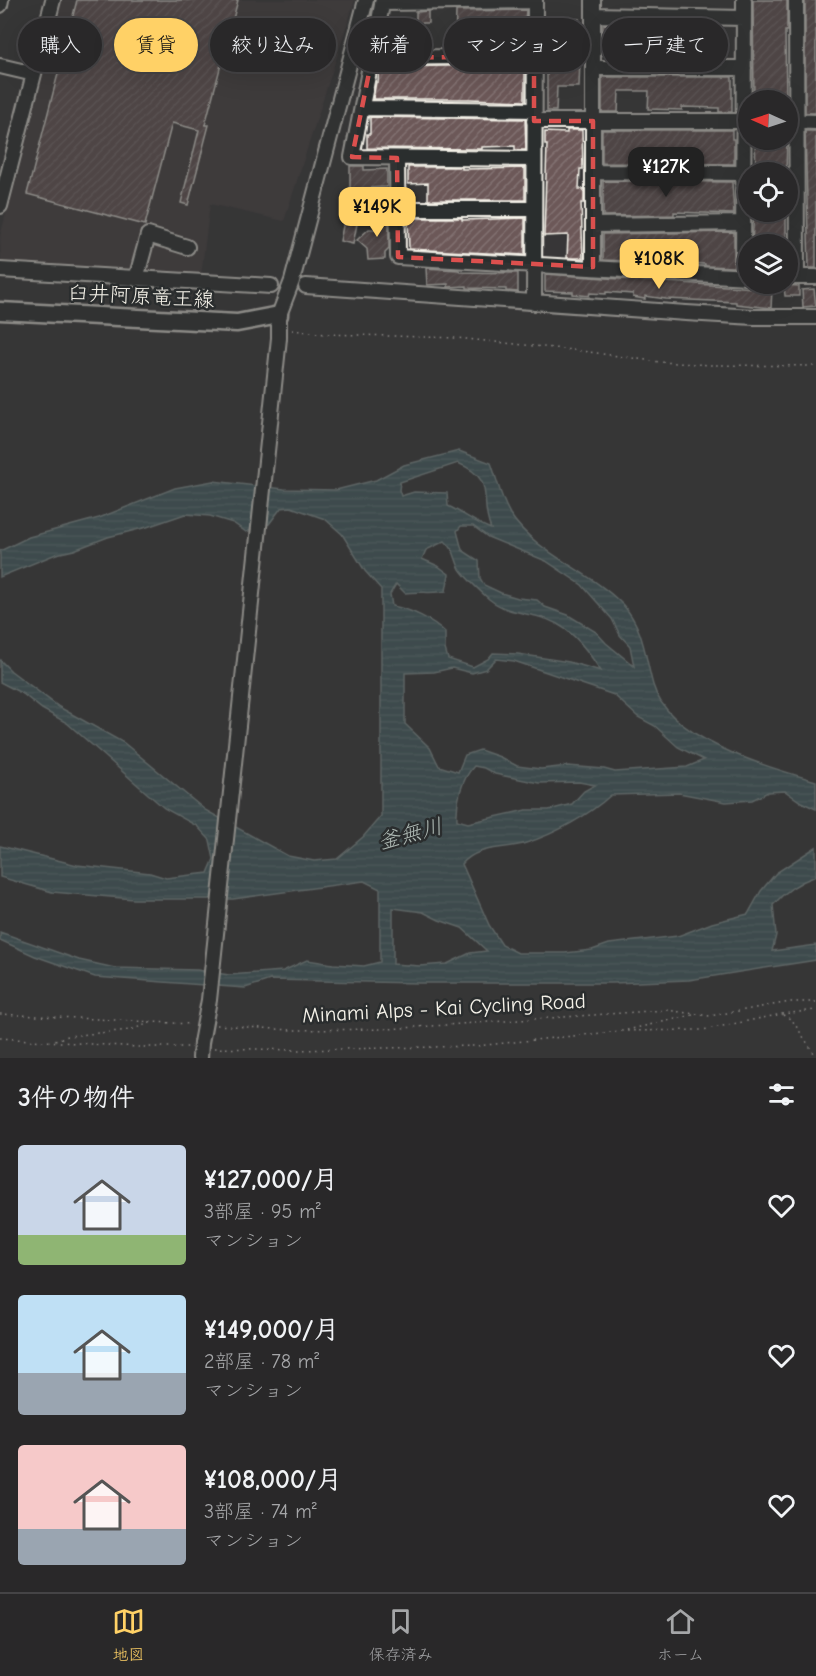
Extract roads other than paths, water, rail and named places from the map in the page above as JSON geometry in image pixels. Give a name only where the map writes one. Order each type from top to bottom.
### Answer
[{"type":"main road","name":"臼井阿原竜王線","points":[[0,311],[279,327]]},
{"type":"street","points":[[0,5],[1,0]]},
{"type":"street","points":[[0,206],[53,0]]},
{"type":"street","points":[[200,1050],[208,1008],[279,327],[366,0]]},
{"type":"street","points":[[592,0],[593,267]]},
{"type":"street","points":[[744,0],[745,90]]},
{"type":"street","points":[[793,90],[796,0]]},
{"type":"street","points":[[379,18],[382,1],[535,1],[535,18]]},
{"type":"street","points":[[593,15],[744,18]]},
{"type":"street","points":[[0,66],[34,74]]},
{"type":"street","points":[[593,68],[744,68]]},
{"type":"street","points":[[369,72],[352,158],[534,159]]},
{"type":"street","points":[[534,72],[534,303]]},
{"type":"street","points":[[362,108],[593,121],[738,122]]},
{"type":"street","points":[[798,122],[816,122]]},
{"type":"street","points":[[792,150],[792,234]]},
{"type":"street","points":[[397,158],[398,257],[738,276]]},
{"type":"street","points":[[593,172],[738,173]]},
{"type":"street","points":[[398,209],[534,209]]},
{"type":"street","points":[[593,225],[743,223],[744,234]]},
{"type":"street","points":[[136,279],[148,235],[187,247]]},
{"type":"street","points":[[0,270],[271,286]]},
{"type":"street","points":[[798,277],[816,277]]},
{"type":"street","points":[[306,286],[754,317],[816,317]]},
{"type":"water","name":"釜無川","points":[[459,451],[491,463],[507,508],[521,528],[549,552],[610,593],[630,614],[640,633],[653,685],[663,704],[678,721],[699,736],[747,759],[816,781],[816,809],[785,791],[768,792],[752,800],[726,802],[679,793],[611,795],[582,817],[548,835],[526,843],[475,854],[462,864],[489,925],[502,945],[518,953],[565,953],[592,950],[609,944],[678,936],[712,923],[748,914],[761,891],[776,873],[816,847],[816,876],[782,895],[773,905],[776,935],[772,951],[816,945],[816,960],[689,980],[612,983],[419,983],[270,980],[245,988],[95,977],[35,956],[0,940],[0,932],[79,960],[115,968],[197,970],[229,975],[283,971],[307,960],[364,966],[380,962],[380,889],[364,881],[233,899],[134,899],[52,892],[0,877],[0,846],[77,865],[150,873],[166,878],[208,873],[214,859],[210,840],[197,826],[164,808],[67,723],[0,682],[0,660],[59,707],[124,743],[205,810],[288,856],[314,861],[337,859],[363,837],[381,816],[381,589],[365,571],[342,534],[325,519],[291,507],[281,508],[269,524],[246,532],[233,523],[210,516],[185,514],[56,554],[0,577],[0,551],[29,537],[99,518],[175,488],[213,481],[284,489],[336,490],[376,480],[404,465]],"holes":[[[458,463],[470,469],[483,483],[487,518],[491,529],[448,506],[447,493],[414,492],[401,496],[400,482]],[[461,526],[473,526],[488,537],[546,561],[582,585],[612,619],[620,635],[630,646],[634,666],[596,632],[568,615],[545,607],[537,600],[518,598],[484,585],[480,578],[479,561],[462,550],[457,531]],[[445,541],[463,573],[489,599],[506,609],[547,619],[557,624],[574,636],[601,671],[569,662],[518,654],[493,653],[488,659],[473,667],[448,659],[445,649],[445,632],[421,616],[392,606],[390,594],[396,584],[405,593],[446,591],[449,574],[422,559],[426,550]],[[496,659],[514,661],[614,695],[638,717],[655,726],[678,747],[704,760],[687,767],[615,772],[568,766],[541,769],[517,766],[480,750],[465,755],[458,772],[439,766],[430,748],[405,724],[405,673],[434,672],[452,668],[472,673],[486,669]],[[474,766],[495,774],[539,783],[579,782],[595,785],[584,791],[572,804],[549,810],[526,810],[468,823],[457,820],[457,806],[463,784]],[[393,908],[423,912],[462,928],[487,951],[470,953],[447,964],[420,966],[393,964]]]}]
